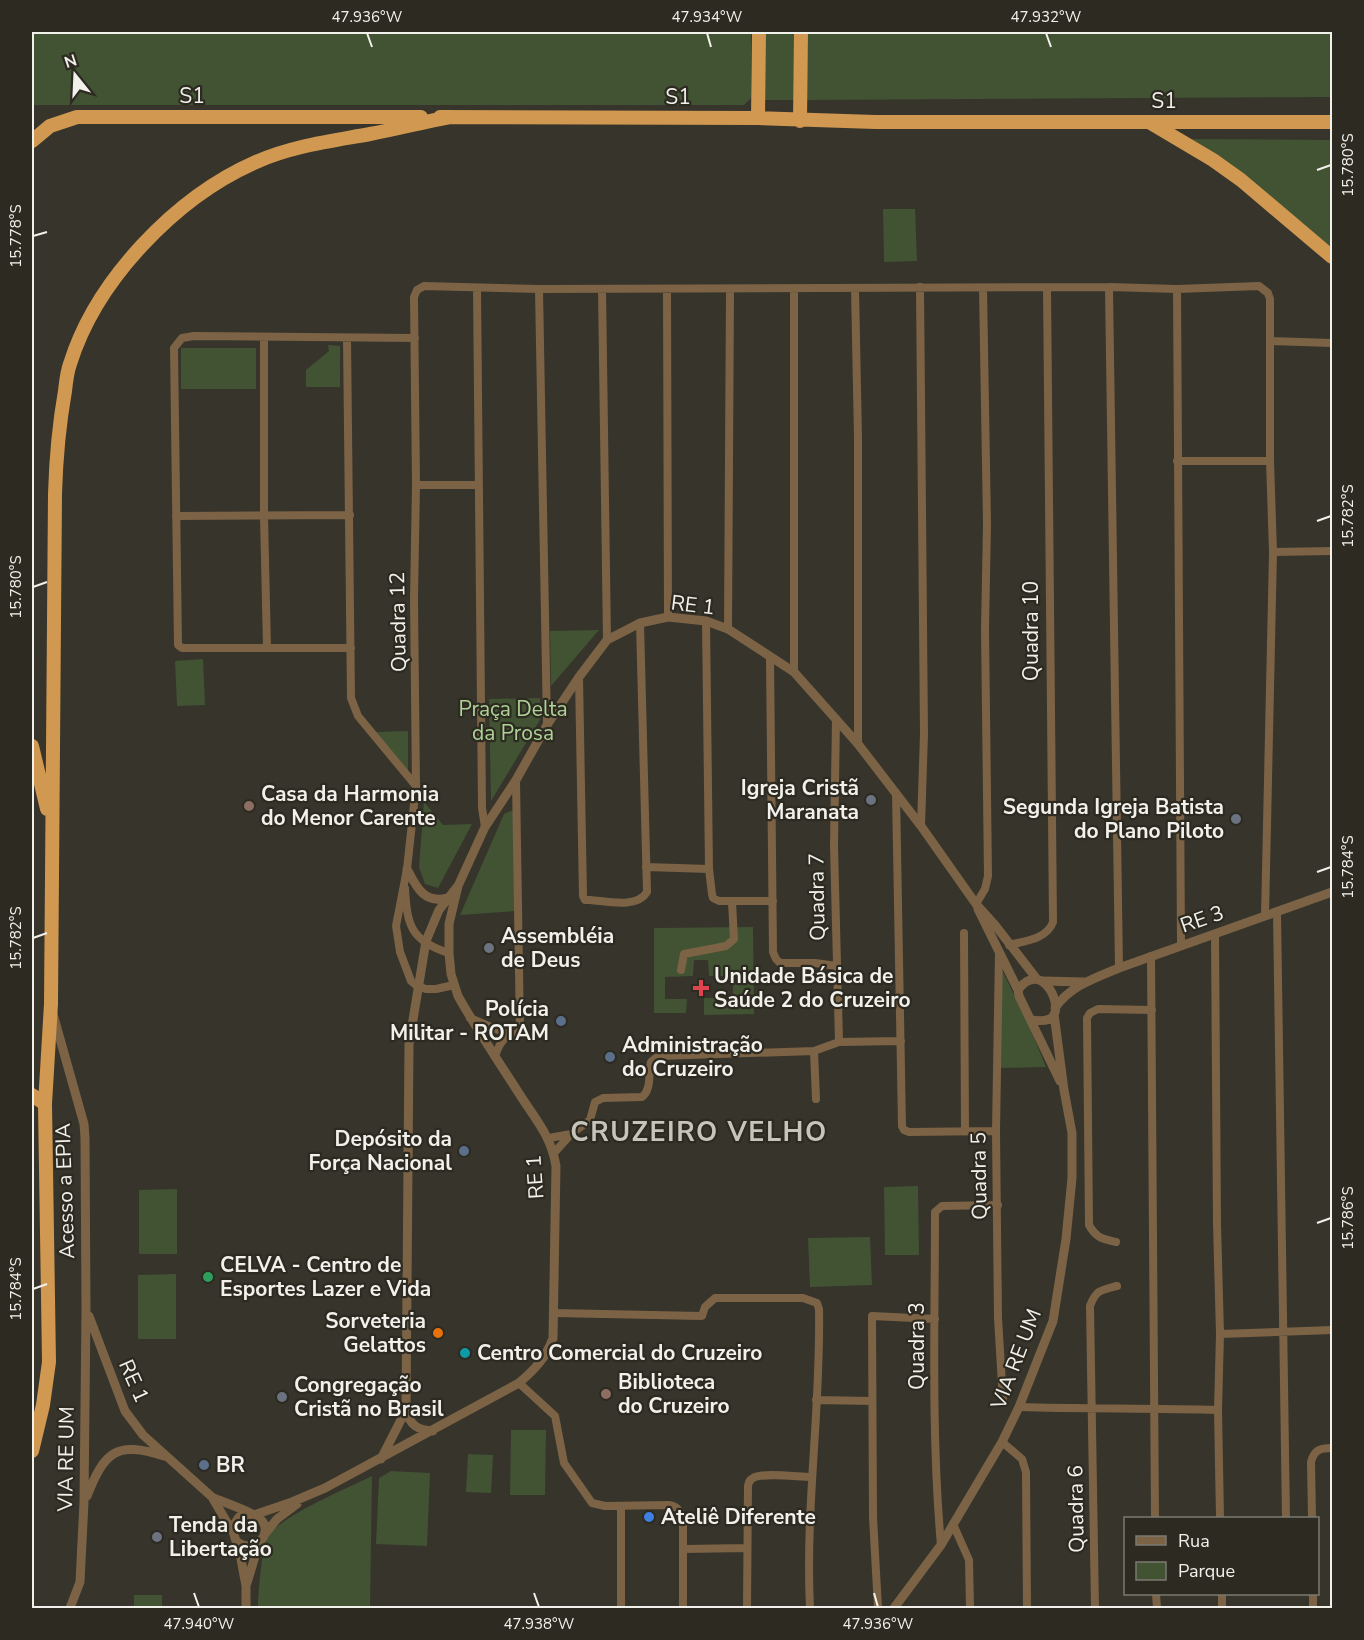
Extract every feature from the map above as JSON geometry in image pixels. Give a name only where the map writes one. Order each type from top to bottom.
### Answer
[{"type":"highway","points":[[758,118],[759,32]]},
{"type":"highway","points":[[800,121],[801,32]]},
{"type":"highway","name":"S1","points":[[32,141],[50,126],[77,117],[1332,122]]},
{"type":"highway","points":[[32,1451],[43,1405],[49,1362],[45,1104],[51,1004],[57,444],[69,364],[98,303],[126,262],[178,212],[199,196],[255,162],[323,142],[450,117]]},
{"type":"highway","points":[[1149,122],[1213,160],[1241,180],[1332,257]]},
{"type":"highway","points":[[32,746],[52,825]]},
{"type":"highway","points":[[32,1095],[45,1104]]},
{"type":"street","name":"Quadra 12","points":[[404,880],[416,786],[414,599],[417,485],[414,297],[417,290],[424,286],[477,288]]},
{"type":"street","points":[[485,828],[482,808],[477,288],[1109,287],[1177,289],[1259,286],[1264,288],[1270,299],[1270,461],[1273,552],[1265,916]]},
{"type":"street","points":[[920,287],[924,734],[921,826]]},
{"type":"street","points":[[1109,287],[1119,968]]},
{"type":"street","points":[[855,288],[858,439],[858,744]]},
{"type":"street","points":[[976,904],[985,889],[988,876],[985,629],[987,524],[983,288]]},
{"type":"street","name":"Quadra 10","points":[[1010,945],[1048,932],[1053,922],[1047,288]]},
{"type":"street","points":[[539,289],[547,724]]},
{"type":"street","points":[[602,289],[607,640]]},
{"type":"street","points":[[667,289],[668,617]]},
{"type":"street","points":[[728,629],[730,289]]},
{"type":"street","points":[[794,289],[794,672]]},
{"type":"street","points":[[1177,289],[1180,946]]},
{"type":"street","points":[[351,648],[180,646],[178,643],[174,348],[182,338],[195,336],[415,338]]},
{"type":"street","points":[[264,338],[267,648]]},
{"type":"street","points":[[347,339],[351,698],[355,710],[416,786]]},
{"type":"street","points":[[1270,341],[1332,343]]},
{"type":"street","points":[[1177,460],[1270,461]]},
{"type":"street","points":[[417,485],[478,485]]},
{"type":"street","points":[[176,516],[350,515]]},
{"type":"street","points":[[1273,552],[1332,551]]},
{"type":"street","name":"RE 1","points":[[86,1309],[125,1411],[143,1435],[212,1497],[253,1514],[308,1496],[381,1459],[519,1383],[537,1368],[547,1355],[553,1338],[556,1166],[554,1153],[549,1138],[458,996],[449,953],[449,924],[458,886],[485,828],[516,780],[547,724],[579,676],[607,640],[640,623],[668,617],[706,621],[728,629],[794,672],[858,744],[921,826],[976,904],[995,924],[1039,980]]},
{"type":"street","points":[[706,621],[709,869],[713,898],[732,902],[772,902]]},
{"type":"street","points":[[579,676],[583,896],[585,900],[635,901],[647,892],[640,623]]},
{"type":"street","points":[[770,657],[773,952],[780,963],[815,963],[837,966]]},
{"type":"street","name":"Quadra 7","points":[[836,719],[834,846],[839,1042]]},
{"type":"street","points":[[495,1056],[502,1040],[520,1033],[516,780]]},
{"type":"street","points":[[896,793],[902,1123],[904,1130],[909,1132],[996,1131]]},
{"type":"street","points":[[646,867],[709,869]]},
{"type":"street","points":[[406,869],[418,889],[429,898],[438,900],[447,898]]},
{"type":"street","points":[[404,880],[407,919],[417,934],[449,953]]},
{"type":"street","points":[[404,880],[396,926],[400,952],[411,981],[417,986],[436,989],[454,985]]},
{"type":"street","name":"RE 1","points":[[381,1459],[406,1410],[409,1044],[426,941],[447,898],[458,886]]},
{"type":"street","name":"RE 3","points":[[1055,1011],[1066,995],[1085,982],[1151,956],[1332,892]]},
{"type":"street","points":[[681,970],[684,954],[732,944],[734,939],[732,902]]},
{"type":"street","name":"RE 1","points":[[976,904],[1018,990]]},
{"type":"street","points":[[1277,912],[1286,1517]]},
{"type":"street","points":[[964,933],[965,1132]]},
{"type":"street","points":[[1215,934],[1220,1517]]},
{"type":"street","name":"Quadra 5","points":[[999,951],[996,1131],[998,1318],[1003,1401]]},
{"type":"street","points":[[1151,956],[1155,1517]]},
{"type":"street","points":[[1027,980],[1039,980],[1049,987],[1055,1011],[1046,1020],[1032,1020],[1023,1007],[1018,990],[1027,980]]},
{"type":"street","name":"RE 3","points":[[1039,980],[1065,983],[1085,982]]},
{"type":"street","name":"Acesso a EPIA","points":[[51,1004],[84,1124],[86,1309]]},
{"type":"street","points":[[1116,1242],[1100,1238],[1089,1225],[1087,1017],[1098,1009],[1152,1010]]},
{"type":"street","name":"VIA RE UM","points":[[898,1606],[941,1545],[1002,1442],[1019,1407],[1053,1321],[1066,1239],[1072,1178],[1072,1133],[1064,1090],[1055,1011]]},
{"type":"street","points":[[470,1017],[510,1035]]},
{"type":"street","name":"VIA RE UM","points":[[1032,1020],[1064,1090]]},
{"type":"street","points":[[554,1153],[571,1134],[590,1120],[593,1106],[599,1100],[645,1095],[649,1088],[651,1062],[658,1056],[814,1051],[839,1042],[901,1041]]},
{"type":"street","points":[[814,1051],[816,1099]]},
{"type":"street","points":[[549,1138],[571,1134]]},
{"type":"street","name":"Quadra 3","points":[[941,1545],[936,1491],[935,1212],[942,1206],[998,1205]]},
{"type":"street","name":"Quadra 6","points":[[1095,1608],[1090,1306],[1098,1292],[1117,1286]]},
{"type":"street","points":[[553,1313],[702,1316],[705,1307],[715,1298],[803,1298],[817,1303],[820,1363],[811,1477],[810,1608]]},
{"type":"street","name":"VIA RE UM","points":[[70,1608],[80,1582],[84,1502],[86,1309]]},
{"type":"street","name":"Quadra 3","points":[[878,1608],[873,1517],[872,1316],[935,1319]]},
{"type":"street","points":[[1220,1334],[1332,1330]]},
{"type":"street","points":[[519,1383],[555,1416],[564,1463],[592,1503],[597,1506],[675,1506],[681,1513],[684,1549],[683,1608]]},
{"type":"street","points":[[816,1400],[872,1401]]},
{"type":"street","points":[[1019,1407],[1218,1410]]},
{"type":"street","points":[[406,1410],[413,1426],[433,1431]]},
{"type":"street","points":[[1002,1442],[1022,1459],[1026,1472],[1027,1608]]},
{"type":"street","points":[[1312,1517],[1311,1462],[1313,1455],[1318,1450],[1332,1448]]},
{"type":"street","name":"RE 1","points":[[84,1502],[93,1479],[105,1461],[120,1450],[141,1449],[166,1457]]},
{"type":"street","points":[[747,1608],[748,1486],[750,1480],[753,1477],[762,1476],[811,1477]]},
{"type":"street","name":"RE 1","points":[[261,1539],[277,1519],[308,1496]]},
{"type":"street","name":"RE 1","points":[[212,1497],[232,1531]]},
{"type":"street","points":[[621,1506],[621,1608]]},
{"type":"street","points":[[246,1586],[261,1539],[263,1523],[253,1514],[239,1517],[234,1522],[232,1531],[238,1543],[246,1586],[246,1608]]},
{"type":"street","points":[[953,1524],[969,1560],[970,1608]]},
{"type":"street","points":[[238,1543],[247,1546],[261,1539]]},
{"type":"street","points":[[684,1549],[747,1548]]},
{"type":"green space","points":[[32,32],[751,32],[751,98],[744,105],[32,105]]},
{"type":"green space","points":[[765,32],[795,32],[794,100],[765,100]]},
{"type":"green space","points":[[806,32],[1332,32],[1332,97],[806,100]]},
{"type":"green space","points":[[1187,139],[1332,140],[1332,250]]},
{"type":"green space","points":[[883,209],[915,209],[917,261],[884,262]]},
{"type":"green space","points":[[328,345],[340,346],[340,387],[306,387],[306,370],[329,351]]},
{"type":"green space","points":[[181,348],[256,348],[256,389],[181,389]]},
{"type":"green space","points":[[599,630],[551,686],[550,631]]},
{"type":"green space","points":[[203,659],[205,705],[177,706],[175,661]]},
{"type":"green space","name":"Praça Delta da Prosa","points":[[540,698],[541,718],[491,801],[489,699]]},
{"type":"green space","points":[[408,731],[408,771],[376,732]]},
{"type":"green space","points":[[424,802],[443,825],[472,824],[438,888],[425,884],[419,867]]},
{"type":"green space","points":[[513,810],[516,911],[460,915],[504,814]]},
{"type":"green space","points":[[753,927],[754,1014],[704,1015],[704,998],[733,998],[733,976],[709,976],[708,960],[694,960],[693,976],[665,977],[665,999],[687,999],[686,1013],[654,1013],[654,928]]},
{"type":"green space","points":[[1000,966],[1028,1023],[1046,1067],[1000,1068]]},
{"type":"green space","points":[[918,1186],[919,1255],[885,1255],[884,1187]]},
{"type":"green space","points":[[177,1189],[177,1254],[139,1254],[139,1190]]},
{"type":"green space","points":[[870,1237],[872,1285],[810,1287],[808,1238]]},
{"type":"green space","points":[[176,1274],[176,1339],[138,1339],[138,1275]]},
{"type":"green space","points":[[511,1430],[546,1430],[545,1495],[510,1495]]},
{"type":"green space","points":[[468,1454],[493,1455],[491,1493],[466,1492]]},
{"type":"green space","points":[[391,1471],[430,1473],[427,1546],[376,1544],[379,1478]]},
{"type":"green space","points":[[372,1476],[370,1608],[258,1608],[262,1559],[268,1536],[287,1519]]},
{"type":"green space","points":[[134,1595],[162,1595],[162,1608],[134,1608]]},
{"type":"place","name":"Igreja Cristã Maranata","points":[[871,800]]},
{"type":"place","name":"Casa da Harmonia do Menor Carente","points":[[249,806]]},
{"type":"place","name":"Segunda Igreja Batista do Plano Piloto","points":[[1236,819]]},
{"type":"place","name":"Assembléia de Deus","points":[[489,948]]},
{"type":"place","name":"Unidade Básica de Saúde 2 do Cruzeiro","points":[[701,988]]},
{"type":"place","name":"Polícia Militar - ROTAM","points":[[561,1021]]},
{"type":"place","name":"Administração do Cruzeiro","points":[[610,1057]]},
{"type":"place","name":"Depósito da Força Nacional","points":[[464,1151]]},
{"type":"place","name":"CELVA - Centro de Esportes Lazer e Vida","points":[[208,1277]]},
{"type":"place","name":"Sorveteria Gelattos","points":[[438,1333]]},
{"type":"place","name":"Centro Comercial do Cruzeiro","points":[[465,1353]]},
{"type":"place","name":"Biblioteca do Cruzeiro","points":[[606,1394]]},
{"type":"place","name":"Congregação Cristã no Brasil","points":[[282,1397]]},
{"type":"place","name":"BR","points":[[204,1465]]},
{"type":"place","name":"Ateliê Diferente","points":[[649,1517]]},
{"type":"place","name":"Tenda da Libertação","points":[[157,1537]]},
{"type":"district","name":"CRUZEIRO VELHO","points":[[699,1132]]}]
